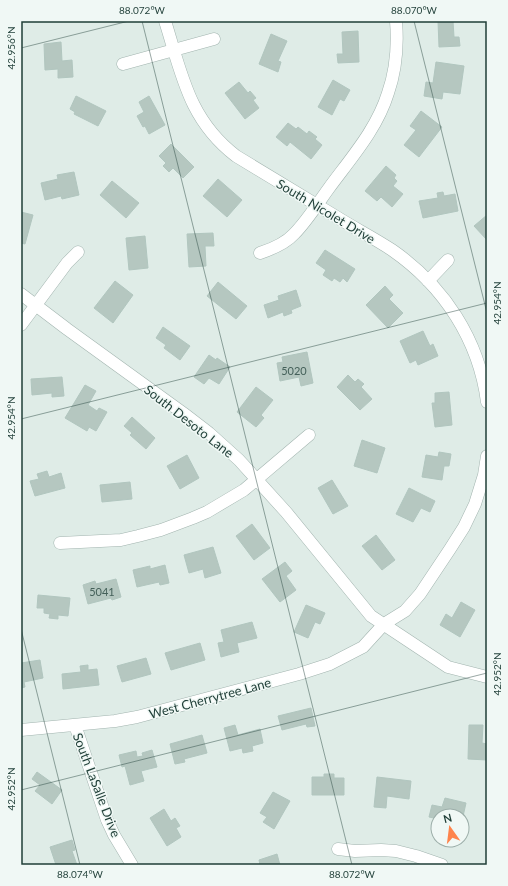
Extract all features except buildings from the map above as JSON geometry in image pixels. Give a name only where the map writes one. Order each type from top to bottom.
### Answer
[{"type":"street","name":"South Nicolet Drive","points":[[165,21],[193,104],[200,118],[212,134],[224,147],[236,156],[392,250],[428,281],[452,308],[464,327],[480,366],[487,402]]},
{"type":"street","points":[[260,253],[274,248],[294,235],[368,135],[383,106],[393,76],[396,53],[396,21]]},
{"type":"street","points":[[123,64],[214,39]]},
{"type":"street","points":[[21,325],[66,263],[78,252]]},
{"type":"street","points":[[428,281],[448,260]]},
{"type":"street","name":"South Desoto Lane","points":[[21,294],[208,433],[239,460],[286,512],[371,616],[448,667],[487,677]]},
{"type":"street","points":[[60,543],[121,540],[161,530],[207,512],[234,497],[310,435]]},
{"type":"street","points":[[384,624],[406,611],[420,594],[464,527],[483,496],[487,456]]},
{"type":"street","name":"West Cherrytree Lane","points":[[21,730],[137,717],[306,672],[335,662],[363,647],[384,624]]},
{"type":"street","name":"South LaSalle Drive","points":[[75,725],[107,820],[132,865]]},
{"type":"street","points":[[338,848],[355,851],[396,851],[416,856],[440,865]]}]
